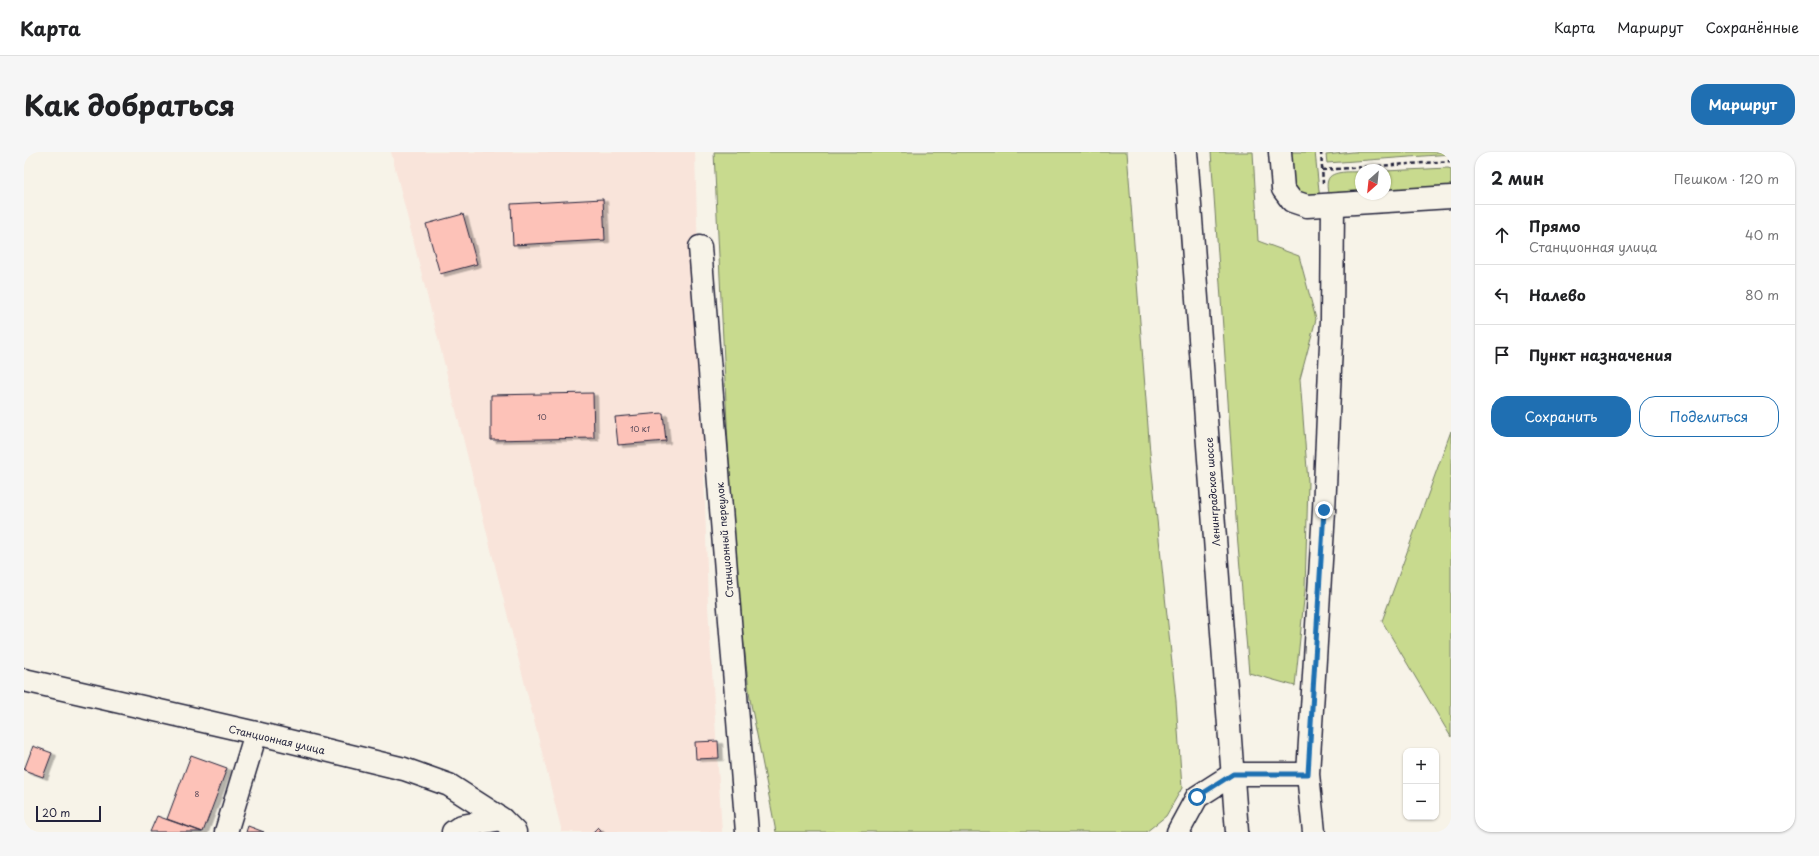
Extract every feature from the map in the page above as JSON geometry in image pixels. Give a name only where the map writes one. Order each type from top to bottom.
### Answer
[{"type":"street","name":"Ленинградское шоссе","points":[[1186,152],[1237,832]]},
{"type":"street","points":[[1280,152],[1283,189],[1292,201],[1307,206],[1451,198]]},
{"type":"street","points":[[1314,832],[1308,774],[1324,510],[1332,320],[1329,205]]},
{"type":"street","name":"Станционный переулок","points":[[700,247],[747,832]]},
{"type":"street","name":"Станционная улица","points":[[24,680],[256,733],[404,769],[449,785],[509,826]]},
{"type":"street","points":[[226,832],[256,733]]},
{"type":"street","points":[[1178,832],[1197,797],[1233,774],[1308,774]]},
{"type":"street","points":[[453,832],[462,826],[509,826]]},
{"type":"path","points":[[1321,152],[1322,170],[1329,205]]},
{"type":"path","points":[[1322,170],[1451,161]]},
{"type":"shaded area","points":[[391,152],[695,152],[708,606],[722,832],[562,832]]},
{"type":"green space","points":[[714,152],[1127,152],[1150,453],[1176,701],[1182,788],[1166,816],[1146,832],[776,832],[750,699],[733,548]]},
{"type":"green space","points":[[1211,152],[1253,152],[1258,241],[1299,256],[1316,319],[1300,379],[1308,482],[1305,590],[1295,686],[1249,673],[1237,533]]},
{"type":"green space","points":[[1289,152],[1315,152],[1320,200],[1299,192],[1293,182]]},
{"type":"green space","points":[[1353,152],[1451,152],[1451,154],[1327,163],[1326,155]]},
{"type":"green space","points":[[1451,169],[1451,191],[1391,195],[1391,171]]},
{"type":"green space","points":[[1355,172],[1355,197],[1329,199],[1327,182],[1330,177],[1338,173]]},
{"type":"green space","points":[[1451,431],[1451,737],[1382,621]]},
{"type":"building","points":[[603,199],[605,240],[513,245],[511,204]]},
{"type":"building","points":[[463,214],[477,264],[440,274],[426,224]]},
{"type":"building","points":[[593,393],[594,438],[491,440],[491,395]]},
{"type":"building","points":[[663,413],[666,441],[618,445],[615,417]]},
{"type":"building","points":[[718,741],[719,758],[696,759],[695,742]]},
{"type":"building","points":[[33,746],[52,753],[43,777],[24,770]]},
{"type":"building","points":[[191,755],[227,768],[203,832],[167,819]]},
{"type":"building","points":[[157,816],[202,832],[150,832]]},
{"type":"building","points":[[248,826],[264,832],[246,832]]},
{"type":"building","points":[[598,827],[603,832],[593,832]]},
{"type":"route","points":[[1197,797],[1233,774],[1308,774],[1324,510]]}]
